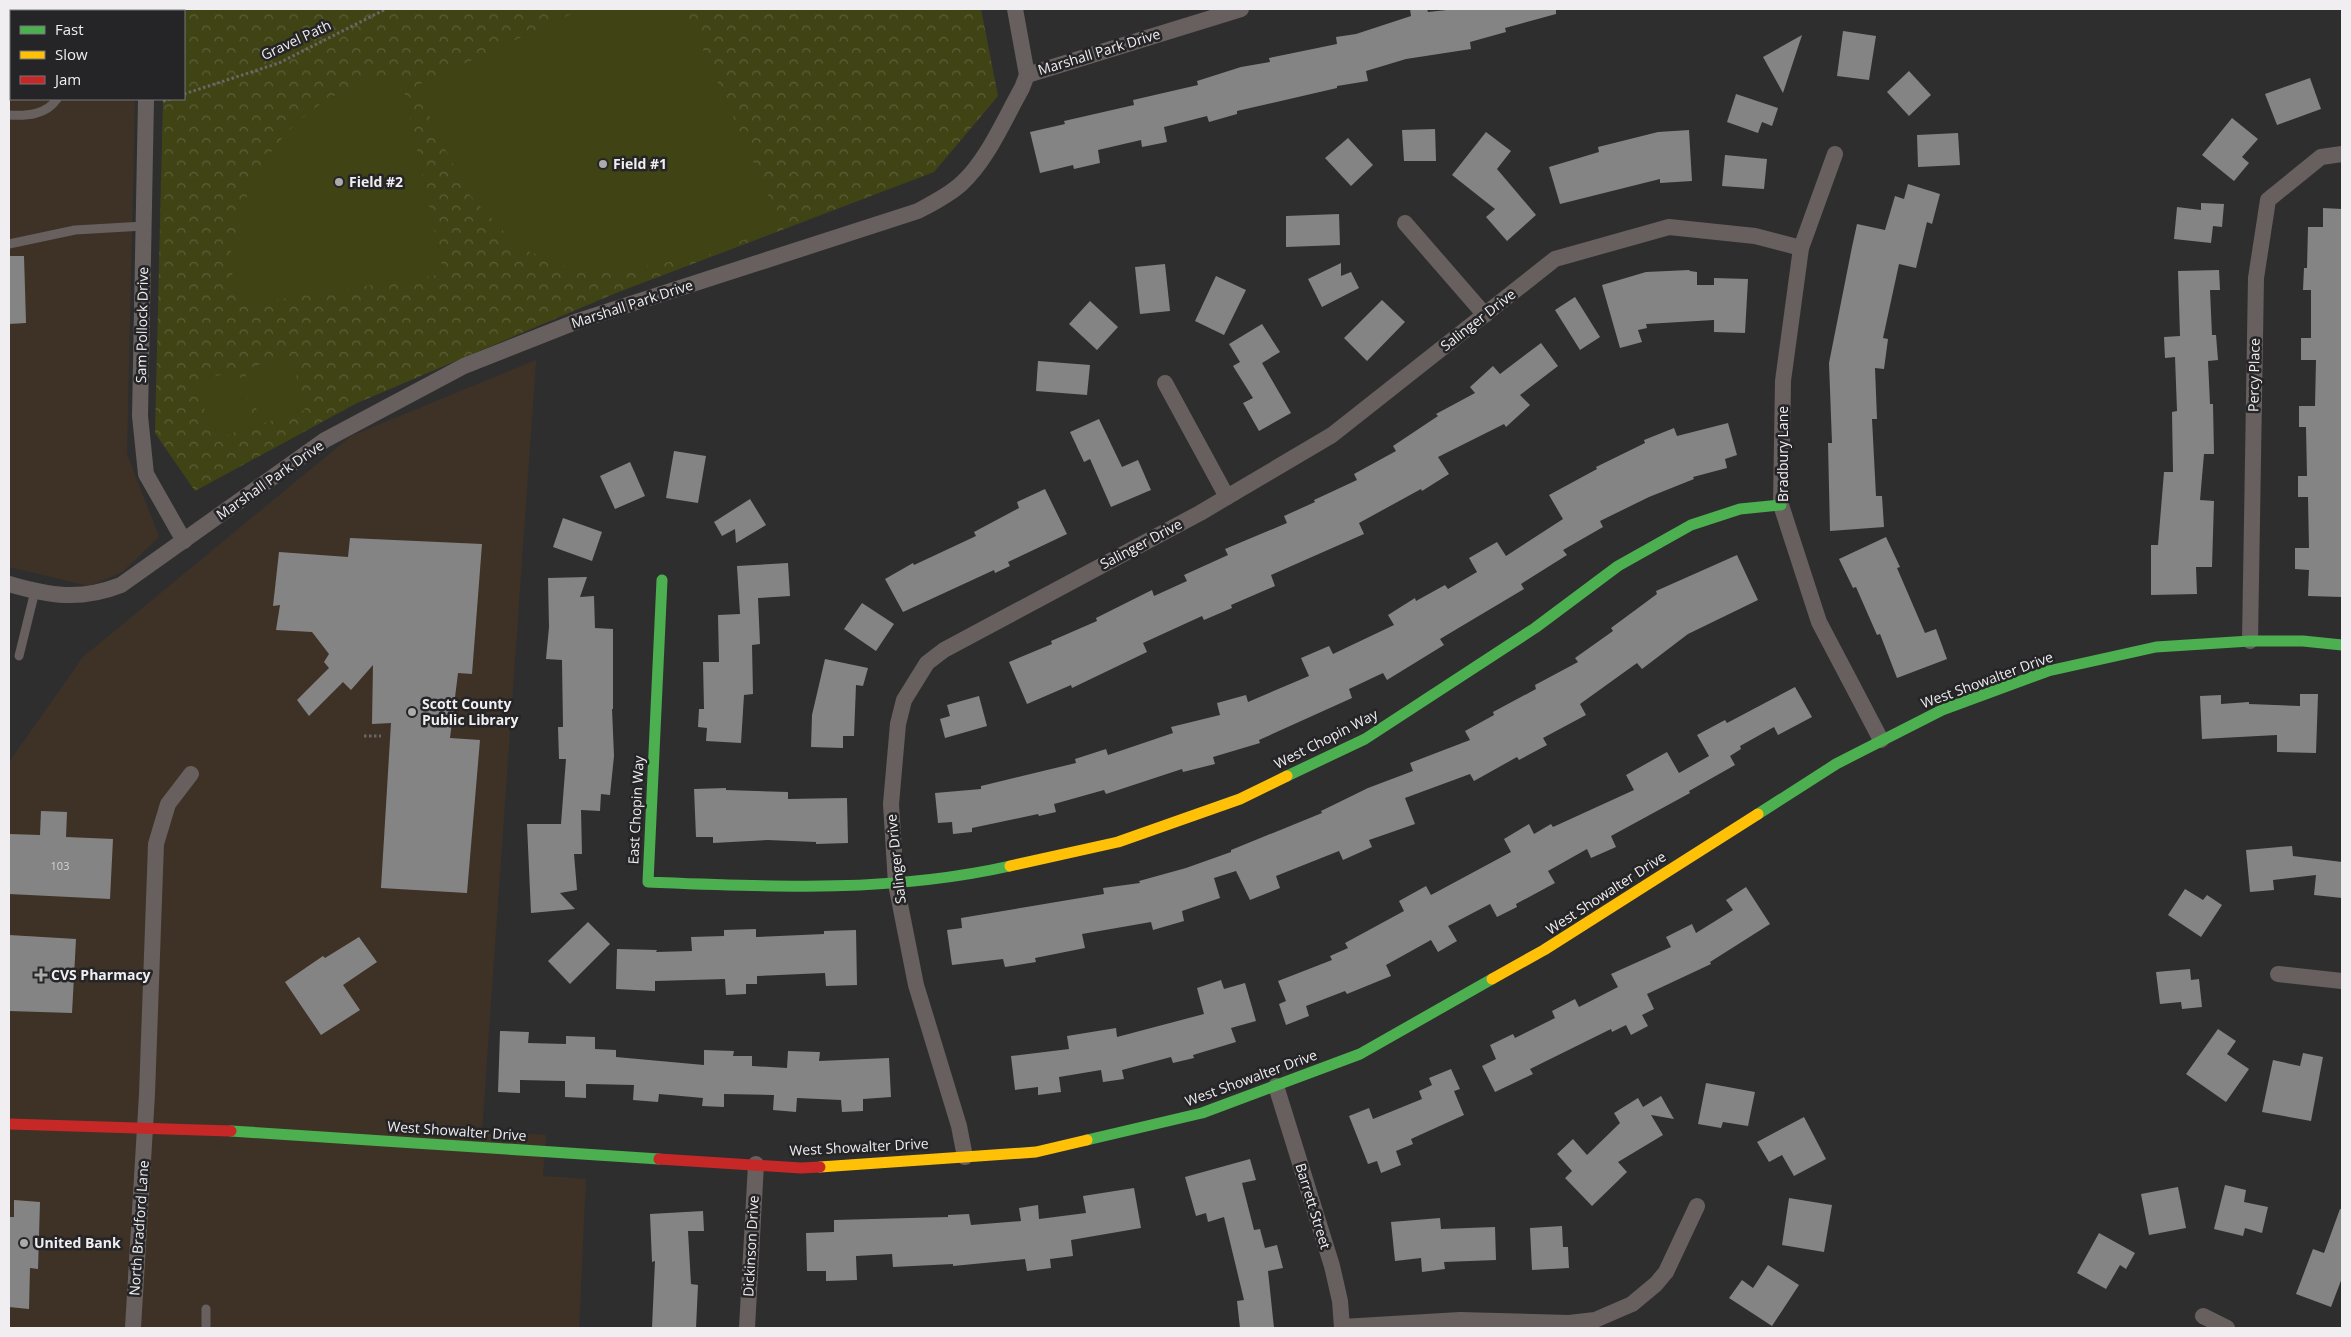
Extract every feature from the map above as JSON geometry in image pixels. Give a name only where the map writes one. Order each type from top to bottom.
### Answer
[{"type":"street","points":[[1015,9],[1027,75]]},
{"type":"street","name":"Marshall Park Drive","points":[[9,584],[35,592],[76,595],[98,594],[121,586],[325,440],[464,366],[578,321],[918,211],[936,201],[961,184],[976,168],[1022,88],[1027,75],[1241,9]]},
{"type":"street","name":"Sam Pollock Drive","points":[[146,100],[140,416],[146,474],[184,540]]},
{"type":"street","name":"Bradbury Lane","points":[[1835,154],[1801,248],[1783,381],[1781,505],[1819,622],[1881,740]]},
{"type":"street","name":"Percy Place","points":[[2250,641],[2256,278],[2268,200],[2321,157],[2342,154]]},
{"type":"street","points":[[1405,223],[1485,315]]},
{"type":"street","name":"Salinger Drive","points":[[965,1157],[959,1126],[916,986],[896,884],[891,804],[898,724],[904,700],[927,663],[944,650],[1226,497],[1332,435],[1555,259],[1670,227],[1755,236],[1801,248]]},
{"type":"street","points":[[1165,383],[1226,497]]},
{"type":"street","name":"West Chopin Way","points":[[896,884],[961,877],[1118,842],[1240,798],[1366,739],[1535,628],[1618,566],[1691,525],[1740,508],[1781,505]]},
{"type":"street","name":"East Chopin Way","points":[[662,580],[648,882],[768,887],[896,884]]},
{"type":"street","name":"West Showalter Drive","points":[[9,1124],[213,1130],[801,1168],[1036,1152],[1202,1113],[1360,1054],[1536,954],[1836,764],[1942,710],[2048,671],[2156,647],[2250,641],[2303,641],[2342,645]]},
{"type":"street","name":"North Bradford Lane","points":[[133,1328],[146,1129],[156,844],[168,804],[191,774]]},
{"type":"street","points":[[2278,974],[2342,981]]},
{"type":"street","name":"Barrett Street","points":[[1276,1086],[1332,1266],[1340,1301],[1342,1328]]},
{"type":"street","name":"Dickinson Drive","points":[[747,1328],[756,1164]]},
{"type":"street","points":[[1342,1328],[1460,1320],[1568,1323],[1595,1320],[1632,1304],[1656,1284],[1666,1272],[1697,1206]]},
{"type":"street","points":[[2203,1316],[2227,1328]]},
{"type":"lane","points":[[9,115],[40,113],[51,107],[56,100]]},
{"type":"lane","points":[[9,244],[75,230],[144,226]]},
{"type":"lane","points":[[19,656],[35,592]]},
{"type":"lane","points":[[206,1308],[206,1328]]},
{"type":"path","name":"Gravel Path","points":[[185,94],[279,63],[386,9]]},
{"type":"path","points":[[364,736],[381,736]]},
{"type":"shaded area","points":[[9,9],[137,9],[10,10],[10,100],[135,100],[127,454],[159,537],[122,572],[89,586],[9,567]]},
{"type":"shaded area","points":[[536,360],[482,1131],[546,1135],[543,1176],[586,1179],[579,1328],[9,1328],[9,762],[83,657],[351,436]]},
{"type":"green space","name":"Field #1","points":[[582,9],[685,9],[781,224],[705,256],[628,269],[568,267],[518,247],[467,192],[416,86]]},
{"type":"green space","points":[[981,9],[998,96],[934,172],[616,293],[357,403],[195,491],[155,433],[163,100],[185,100],[185,10],[165,10]]},
{"type":"green space","name":"Field #2","points":[[400,72],[444,274],[237,306],[231,263],[232,243],[248,195],[261,168],[277,145],[296,124],[318,106],[343,91],[370,80]]},
{"type":"green space","points":[[291,356],[305,410],[261,424],[244,369]]},
{"type":"green space","points":[[238,370],[256,425],[215,439],[195,382]]},
{"type":"building","points":[[1410,9],[1427,9],[1428,12],[1456,9],[1556,9],[1556,14],[1505,28],[1506,32],[1470,42],[1471,49],[1406,59],[1366,71],[1368,81],[1337,86],[1337,88],[1237,111],[1237,114],[1209,122],[1207,116],[1164,127],[1167,142],[1142,147],[1141,140],[1098,150],[1100,163],[1074,169],[1073,165],[1040,173],[1030,132],[1065,124],[1064,121],[1134,105],[1133,100],[1198,85],[1197,81],[1241,67],[1270,62],[1269,58],[1337,44],[1336,37],[1356,34],[1411,16]]},
{"type":"building","points":[[1843,31],[1876,36],[1869,80],[1837,76]]},
{"type":"building","points":[[1802,35],[1783,93],[1763,57]]},
{"type":"building","points":[[1909,71],[1931,95],[1909,116],[1887,92]]},
{"type":"building","points":[[2310,78],[2321,109],[2277,125],[2265,94]]},
{"type":"building","points":[[1736,94],[1778,108],[1772,126],[1762,122],[1758,133],[1727,122]]},
{"type":"building","points":[[2232,118],[2258,139],[2242,157],[2249,163],[2234,181],[2202,155]]},
{"type":"building","points":[[1435,129],[1436,161],[1404,161],[1402,130]]},
{"type":"building","points":[[1689,130],[1692,181],[1660,183],[1660,179],[1560,204],[1549,167],[1599,152],[1598,147],[1658,132]]},
{"type":"building","points":[[1486,132],[1511,151],[1497,169],[1536,215],[1507,241],[1486,217],[1495,209],[1452,175]]},
{"type":"building","points":[[1958,133],[1960,165],[1918,167],[1917,135]]},
{"type":"building","points":[[1348,138],[1373,165],[1351,186],[1325,158]]},
{"type":"building","points":[[1725,155],[1767,159],[1764,189],[1722,186]]},
{"type":"building","points":[[1908,184],[1940,194],[1932,224],[1927,222],[1916,268],[1899,264],[1883,338],[1888,339],[1884,369],[1875,368],[1877,419],[1872,419],[1876,496],[1882,496],[1884,527],[1830,531],[1828,443],[1832,443],[1829,363],[1857,224],[1885,230],[1895,196],[1904,199]]},
{"type":"building","points":[[2201,203],[2224,204],[2222,227],[2213,226],[2211,243],[2174,239],[2177,207],[2201,210]]},
{"type":"building","points":[[2323,208],[2342,209],[2342,597],[2308,596],[2309,570],[2295,569],[2295,548],[2309,548],[2308,497],[2298,497],[2298,476],[2307,476],[2306,427],[2299,427],[2299,406],[2315,406],[2316,360],[2301,360],[2301,338],[2311,338],[2311,290],[2303,290],[2304,268],[2307,268],[2308,227],[2323,227]]},
{"type":"building","points":[[1339,214],[1340,245],[1286,247],[1286,216]]},
{"type":"building","points":[[9,256],[24,256],[26,323],[9,324]]},
{"type":"building","points":[[1341,263],[1341,276],[1351,272],[1359,288],[1322,307],[1308,279]]},
{"type":"building","points":[[1165,264],[1170,311],[1140,314],[1135,267]]},
{"type":"building","points":[[1689,270],[1697,272],[1697,285],[1714,285],[1714,278],[1748,279],[1745,333],[1714,332],[1714,320],[1646,324],[1647,328],[1638,330],[1642,342],[1620,348],[1602,285],[1646,272]]},
{"type":"building","points":[[2219,270],[2220,290],[2210,290],[2212,335],[2216,335],[2218,360],[2208,361],[2210,404],[2213,404],[2214,454],[2204,454],[2200,500],[2214,501],[2212,567],[2196,567],[2197,594],[2151,595],[2151,545],[2158,545],[2164,472],[2173,472],[2172,412],[2177,411],[2175,357],[2165,358],[2164,337],[2180,336],[2178,271]]},
{"type":"building","points":[[1216,276],[1246,290],[1224,335],[1195,321]]},
{"type":"building","points":[[1575,297],[1600,337],[1580,350],[1555,310]]},
{"type":"building","points":[[1382,300],[1405,322],[1367,361],[1344,338]]},
{"type":"building","points":[[1090,301],[1118,327],[1097,350],[1069,324]]},
{"type":"building","points":[[1262,324],[1280,352],[1262,363],[1291,413],[1259,431],[1243,403],[1253,398],[1233,366],[1240,362],[1229,344]]},
{"type":"building","points":[[1541,343],[1558,366],[1520,395],[1530,405],[1506,427],[1504,424],[1438,457],[1449,474],[1422,491],[1421,489],[1359,523],[1364,534],[1271,575],[1275,586],[1231,605],[1232,608],[1204,620],[1202,616],[1143,643],[1147,652],[1072,688],[1071,685],[1027,704],[1009,662],[1052,644],[1051,641],[1097,621],[1096,618],[1152,590],[1154,596],[1187,581],[1184,575],[1228,555],[1225,549],[1287,523],[1284,516],[1357,480],[1354,474],[1396,451],[1393,446],[1438,416],[1436,414],[1475,393],[1470,387],[1493,366],[1500,374]]},
{"type":"building","points":[[1038,361],[1090,365],[1087,395],[1036,391]]},
{"type":"building","points":[[1099,419],[1122,467],[1138,460],[1151,490],[1111,507],[1090,459],[1084,462],[1070,432]]},
{"type":"building","points":[[1728,423],[1737,455],[1725,459],[1727,468],[1693,477],[1694,479],[1649,497],[1600,521],[1603,527],[1563,550],[1567,555],[1521,584],[1524,589],[1440,639],[1444,645],[1387,680],[1383,673],[1349,689],[1352,698],[1259,740],[1260,743],[1213,757],[1215,764],[1183,772],[1182,769],[1106,794],[1104,790],[1054,804],[1056,812],[972,828],[972,832],[953,834],[952,822],[938,823],[935,793],[981,789],[981,786],[1076,763],[1075,759],[1106,749],[1108,755],[1173,733],[1171,727],[1220,715],[1217,703],[1246,695],[1248,702],[1309,676],[1301,658],[1329,646],[1333,654],[1394,625],[1388,615],[1415,598],[1416,601],[1445,585],[1448,589],[1477,572],[1469,558],[1497,542],[1506,556],[1563,519],[1549,495],[1597,469],[1596,467],[1645,443],[1644,440],[1674,428],[1677,436]]},
{"type":"building","points":[[674,451],[706,456],[698,503],[666,498]]},
{"type":"building","points":[[630,462],[645,496],[615,509],[600,476]]},
{"type":"building","points":[[1045,489],[1067,534],[1008,562],[1010,566],[995,573],[994,570],[903,612],[885,579],[913,563],[914,565],[976,536],[974,532],[1019,508],[1017,502]]},
{"type":"building","points":[[750,499],[766,525],[736,543],[735,529],[722,536],[714,522]]},
{"type":"building","points":[[563,518],[602,532],[592,561],[553,547]]},
{"type":"building","points":[[1886,537],[1900,567],[1897,568],[1925,633],[1936,629],[1947,659],[1897,678],[1880,634],[1877,635],[1856,587],[1853,588],[1839,559]]},
{"type":"building","name":"Scott County Public Library","points":[[350,538],[482,544],[472,674],[458,673],[450,738],[480,740],[467,893],[381,888],[391,723],[372,724],[373,665],[351,690],[343,682],[309,716],[297,700],[329,668],[324,662],[329,654],[312,632],[276,630],[280,605],[273,606],[279,552],[348,557]]},
{"type":"building","points":[[1737,555],[1758,600],[1688,634],[1642,669],[1637,663],[1580,704],[1586,715],[1543,738],[1547,745],[1519,760],[1517,757],[1474,781],[1470,774],[1405,798],[1415,824],[1369,840],[1372,847],[1343,860],[1339,851],[1276,876],[1280,888],[1250,900],[1236,871],[1214,878],[1220,898],[1182,911],[1184,921],[1153,930],[1151,922],[1082,934],[1085,948],[1035,958],[1036,962],[1005,967],[1003,959],[952,965],[947,930],[962,928],[961,918],[1104,894],[1103,888],[1140,883],[1139,881],[1186,868],[1231,852],[1231,850],[1322,813],[1321,811],[1368,788],[1413,771],[1410,763],[1470,740],[1465,731],[1494,715],[1493,712],[1536,689],[1535,685],[1578,662],[1575,658],[1613,631],[1611,628],[1657,594],[1656,591]]},
{"type":"building","points":[[788,563],[790,596],[758,598],[760,644],[752,645],[753,694],[744,695],[741,743],[706,741],[707,728],[698,727],[699,709],[704,709],[703,662],[719,662],[718,615],[740,614],[737,566]]},
{"type":"building","points":[[587,577],[580,597],[594,596],[595,628],[613,629],[612,709],[614,756],[610,795],[601,794],[600,811],[581,810],[582,854],[574,854],[577,890],[560,893],[575,909],[531,913],[527,824],[561,824],[566,759],[559,759],[558,727],[563,727],[562,660],[546,659],[549,627],[548,578]]},
{"type":"building","points":[[862,603],[894,624],[876,651],[844,629]]},
{"type":"building","points":[[825,659],[868,668],[863,686],[856,685],[854,736],[843,736],[843,748],[811,747],[812,715]]},
{"type":"building","points":[[1795,687],[1812,717],[1778,735],[1774,727],[1740,746],[1741,749],[1730,756],[1735,765],[1689,791],[1690,793],[1611,836],[1616,847],[1591,858],[1587,849],[1548,871],[1555,883],[1516,904],[1517,907],[1497,917],[1490,904],[1448,926],[1457,941],[1438,952],[1431,940],[1386,965],[1391,976],[1347,994],[1345,991],[1306,1006],[1309,1016],[1286,1025],[1279,1004],[1286,1001],[1278,981],[1332,960],[1330,956],[1348,948],[1345,943],[1404,911],[1399,901],[1426,886],[1431,895],[1511,852],[1504,839],[1529,824],[1534,834],[1551,824],[1553,827],[1634,790],[1626,775],[1667,752],[1679,773],[1709,756],[1697,735],[1725,720],[1727,723]]},
{"type":"building","points":[[2300,694],[2318,694],[2316,753],[2277,752],[2277,735],[2202,739],[2200,696],[2221,695],[2221,704],[2249,702],[2249,704],[2300,706]]},
{"type":"building","points":[[979,696],[987,726],[945,738],[940,719],[950,716],[947,705]]},
{"type":"building","points":[[726,788],[726,790],[788,792],[788,799],[847,798],[848,843],[816,844],[816,842],[768,840],[713,843],[713,837],[696,837],[694,789]]},
{"type":"building","points":[[41,811],[67,812],[66,837],[113,839],[110,899],[9,894],[9,834],[40,835]]},
{"type":"building","points":[[2292,846],[2293,856],[2342,862],[2342,898],[2314,895],[2316,875],[2273,880],[2274,890],[2250,892],[2246,850]]},
{"type":"building","points":[[1746,887],[1770,924],[1710,962],[1711,964],[1647,994],[1654,1009],[1642,1015],[1648,1026],[1631,1035],[1626,1025],[1612,1032],[1611,1029],[1530,1069],[1533,1074],[1495,1092],[1482,1066],[1496,1059],[1490,1045],[1513,1034],[1515,1038],[1555,1018],[1552,1011],[1575,999],[1579,1007],[1618,987],[1611,974],[1671,947],[1666,937],[1692,924],[1696,933],[1733,910],[1726,900]]},
{"type":"building","points":[[2185,889],[2203,900],[2207,895],[2222,905],[2201,937],[2168,915]]},
{"type":"building","points":[[588,922],[610,944],[570,984],[548,961]]},
{"type":"building","points":[[756,929],[756,937],[824,934],[824,931],[856,930],[857,985],[826,986],[825,973],[757,976],[757,984],[746,984],[746,994],[726,995],[725,979],[655,981],[655,991],[616,989],[617,949],[657,950],[656,952],[692,951],[691,937],[724,936],[724,930]]},
{"type":"building","name":"CVS Pharmacy","points":[[9,935],[76,939],[72,1013],[9,1011]]},
{"type":"building","points":[[359,937],[377,962],[343,985],[360,1010],[321,1035],[285,982],[323,956],[325,958]]},
{"type":"building","points":[[2190,969],[2191,980],[2199,979],[2202,1007],[2182,1009],[2181,1002],[2160,1004],[2156,972]]},
{"type":"building","points":[[1221,980],[1224,989],[1245,983],[1256,1021],[1231,1028],[1236,1042],[1193,1055],[1194,1058],[1173,1063],[1171,1057],[1122,1070],[1124,1079],[1103,1082],[1101,1070],[1059,1077],[1061,1092],[1038,1095],[1038,1087],[1015,1090],[1011,1056],[1069,1049],[1067,1036],[1116,1028],[1117,1037],[1204,1014],[1197,988]]},
{"type":"building","points":[[2218,1029],[2236,1041],[2227,1054],[2249,1069],[2226,1102],[2186,1074]]},
{"type":"building","points":[[500,1031],[529,1032],[528,1043],[566,1044],[566,1036],[595,1037],[595,1049],[616,1050],[616,1057],[704,1065],[704,1050],[734,1051],[733,1056],[752,1056],[752,1066],[787,1068],[788,1051],[820,1052],[819,1061],[889,1058],[891,1097],[863,1099],[863,1111],[842,1112],[841,1100],[797,1098],[796,1112],[773,1110],[774,1095],[724,1094],[724,1107],[702,1106],[703,1098],[659,1094],[658,1102],[633,1100],[634,1085],[586,1084],[586,1098],[565,1097],[565,1081],[520,1080],[520,1093],[498,1092]]},
{"type":"building","points":[[2303,1053],[2323,1057],[2311,1121],[2262,1112],[2273,1060],[2300,1066]]},
{"type":"building","points":[[1451,1069],[1460,1089],[1454,1091],[1464,1115],[1411,1139],[1413,1144],[1396,1151],[1401,1165],[1381,1173],[1377,1161],[1368,1164],[1349,1116],[1369,1108],[1373,1119],[1422,1099],[1419,1091],[1432,1085],[1429,1078]]},
{"type":"building","points":[[1706,1083],[1755,1092],[1748,1126],[1723,1122],[1721,1128],[1698,1124]]},
{"type":"building","points":[[1661,1096],[1674,1119],[1651,1115],[1663,1135],[1618,1162],[1627,1172],[1592,1206],[1565,1178],[1572,1171],[1557,1154],[1573,1139],[1587,1155],[1620,1123],[1614,1113],[1638,1098],[1643,1107]]},
{"type":"building","points":[[1804,1117],[1826,1159],[1794,1176],[1782,1155],[1769,1162],[1757,1142]]},
{"type":"building","points":[[1250,1159],[1256,1180],[1242,1183],[1254,1230],[1260,1229],[1265,1248],[1277,1245],[1283,1268],[1268,1271],[1274,1328],[1240,1328],[1237,1301],[1244,1300],[1224,1217],[1208,1222],[1206,1213],[1196,1216],[1185,1177]]},
{"type":"building","points":[[2225,1185],[2246,1190],[2244,1202],[2268,1207],[2262,1233],[2245,1228],[2243,1236],[2214,1229]]},
{"type":"building","points":[[2178,1187],[2186,1228],[2149,1235],[2141,1194]]},
{"type":"building","points":[[1134,1188],[1141,1228],[1071,1240],[1073,1256],[1050,1259],[1051,1268],[1027,1271],[1025,1259],[953,1266],[953,1264],[893,1267],[892,1254],[856,1256],[857,1280],[826,1281],[826,1271],[807,1271],[806,1233],[834,1232],[834,1220],[948,1217],[948,1215],[969,1214],[971,1225],[1021,1221],[1019,1208],[1038,1205],[1039,1219],[1086,1213],[1083,1196]]},
{"type":"building","points":[[1789,1198],[1832,1205],[1824,1252],[1782,1245]]},
{"type":"building","name":"United Bank","points":[[14,1200],[40,1202],[38,1269],[30,1268],[29,1309],[9,1307],[9,1217],[14,1217]]},
{"type":"building","points":[[2340,1209],[2342,1209],[2342,1278],[2331,1307],[2296,1294],[2313,1249],[2324,1253]]},
{"type":"building","points":[[703,1211],[704,1231],[688,1231],[691,1284],[698,1285],[696,1328],[652,1328],[655,1261],[652,1262],[650,1214]]},
{"type":"building","points":[[1440,1218],[1441,1229],[1495,1227],[1496,1260],[1444,1262],[1445,1269],[1422,1272],[1421,1258],[1395,1261],[1391,1222]]},
{"type":"building","points":[[1562,1226],[1563,1247],[1568,1247],[1569,1268],[1532,1270],[1530,1228]]},
{"type":"building","points":[[2099,1233],[2135,1253],[2126,1269],[2120,1265],[2106,1289],[2077,1273]]},
{"type":"building","points":[[1768,1265],[1799,1285],[1772,1326],[1729,1298],[1742,1280],[1753,1288]]},
{"type":"traffic: fast","points":[[1287,776],[1365,739],[1535,628],[1618,566],[1691,525],[1740,509],[1781,505]]},
{"type":"traffic: fast","points":[[662,580],[648,882],[830,886],[920,881],[1010,866]]},
{"type":"traffic: fast","points":[[1758,814],[1836,764],[1942,710],[2048,671],[2156,647],[2250,641],[2303,641],[2342,645]]},
{"type":"traffic: fast","points":[[1087,1140],[1202,1113],[1360,1054],[1492,979]]},
{"type":"traffic: fast","points":[[231,1131],[659,1159]]},
{"type":"traffic: slow","points":[[1010,866],[1118,842],[1240,799],[1287,776]]},
{"type":"traffic: slow","points":[[1492,979],[1544,950],[1758,814]]},
{"type":"traffic: slow","points":[[820,1167],[1036,1152],[1087,1140]]},
{"type":"traffic: jam","points":[[9,1124],[231,1131]]},
{"type":"traffic: jam","points":[[659,1159],[801,1168],[820,1167]]},
{"type":"place","name":"Field #1","points":[[603,164]]},
{"type":"place","name":"Field #2","points":[[339,182]]},
{"type":"place","name":"Scott County Public Library","points":[[412,712]]},
{"type":"place","name":"CVS Pharmacy","points":[[41,975]]},
{"type":"place","name":"United Bank","points":[[24,1243]]}]
